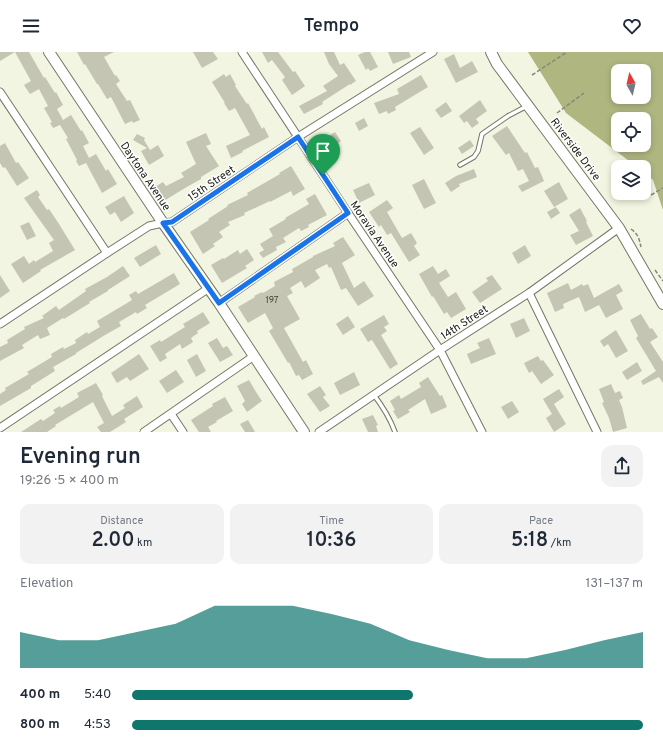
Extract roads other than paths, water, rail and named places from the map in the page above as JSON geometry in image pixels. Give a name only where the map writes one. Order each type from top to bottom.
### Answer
[{"type":"street","name":"Daytona Avenue","points":[[49,52],[163,223],[209,288],[304,432]]},
{"type":"street","name":"Moravia Avenue","points":[[242,52],[440,350],[482,432]]},
{"type":"street","name":"15th Street","points":[[0,324],[149,226],[172,222],[298,137],[433,52]]},
{"type":"street","name":"Riverside Drive","points":[[491,52],[497,64],[620,228],[663,304]]},
{"type":"street","points":[[0,92],[106,253]]},
{"type":"street","points":[[219,303],[348,213]]},
{"type":"street","name":"14th Street","points":[[319,432],[440,350],[529,293],[620,228]]},
{"type":"street","points":[[0,428],[209,288]]},
{"type":"street","points":[[529,293],[597,432]]},
{"type":"street","points":[[144,432],[254,356]]},
{"type":"street","points":[[171,414],[183,432]]},
{"type":"lane","points":[[460,165],[474,157],[478,151],[482,134],[508,116],[528,106]]},
{"type":"lane","points":[[374,395],[386,412],[395,432]]}]
